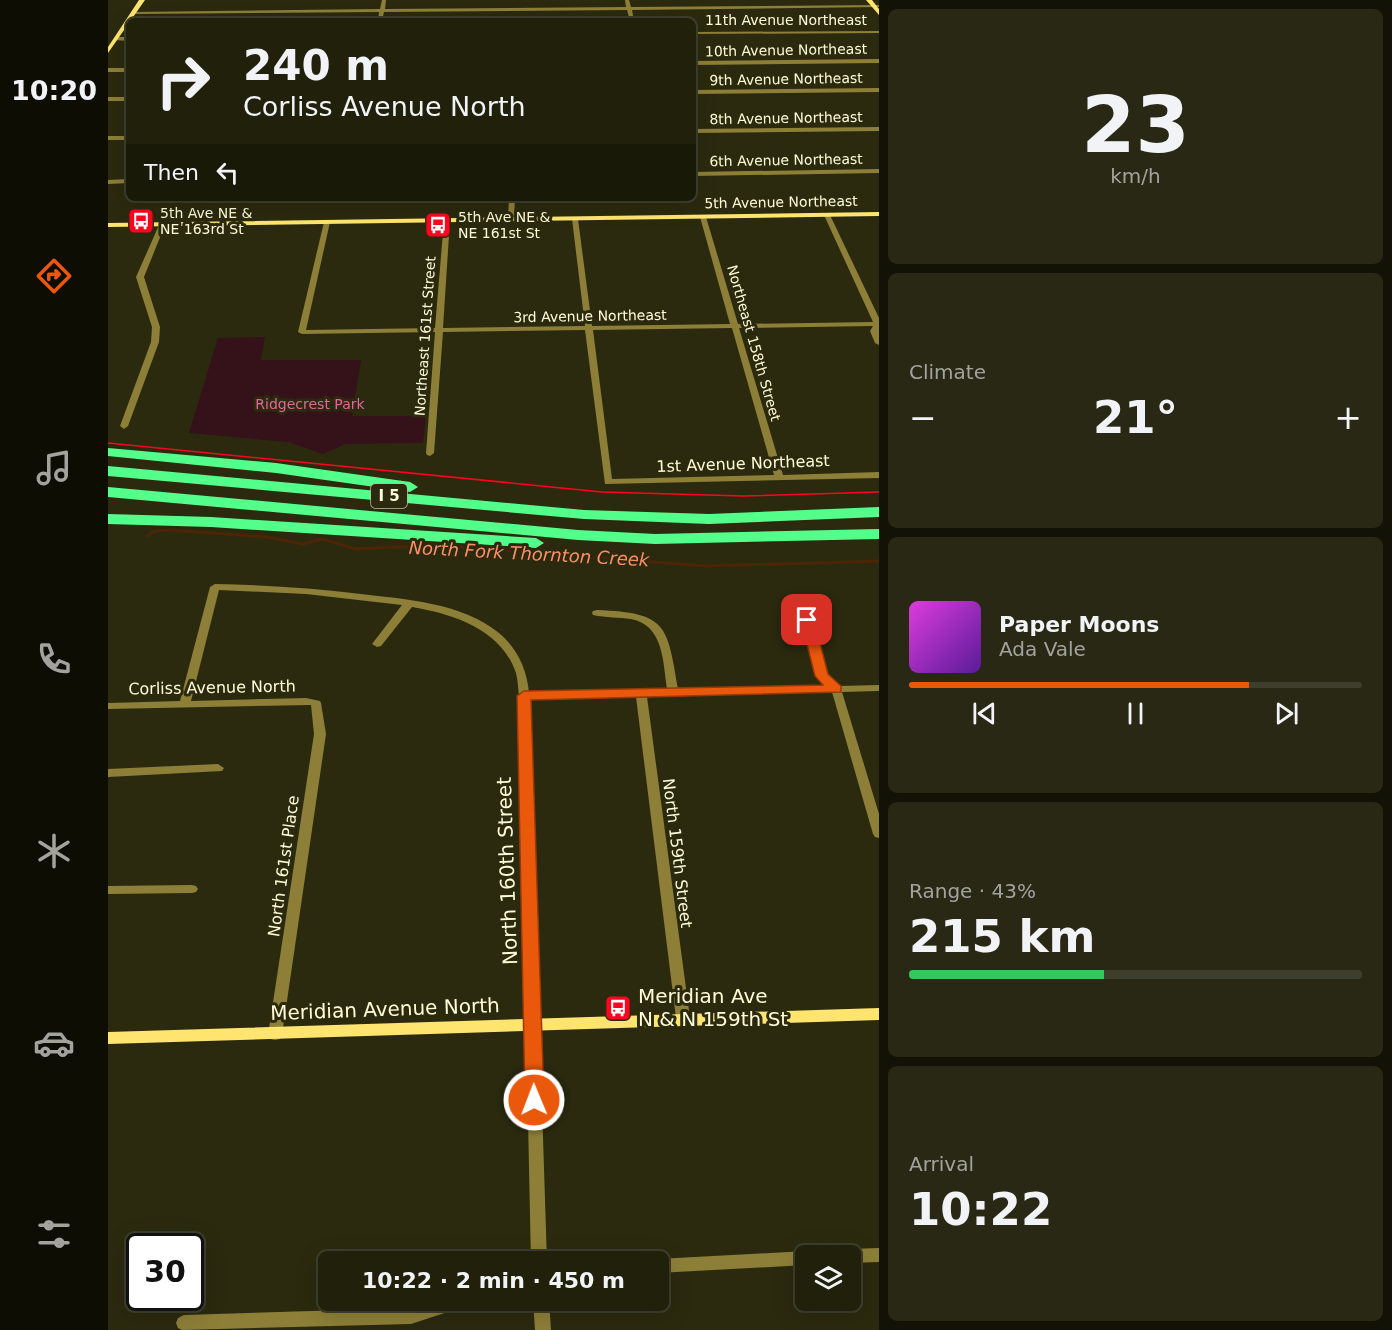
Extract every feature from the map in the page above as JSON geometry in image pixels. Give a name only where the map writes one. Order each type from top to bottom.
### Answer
[{"type":"highway","points":[[108,452],[309,472],[594,514]]},
{"type":"highway","name":"I 5","points":[[115,472],[652,518],[767,519],[879,512]]},
{"type":"highway","name":"I 5","points":[[108,492],[578,535],[655,539],[879,534]]},
{"type":"highway","points":[[108,519],[222,523],[652,549],[762,547],[879,540]]},
{"type":"street","points":[[130,18],[142,0]]},
{"type":"street","points":[[381,18],[384,0]]},
{"type":"street","points":[[627,0],[631,18]]},
{"type":"street","points":[[869,0],[876,6],[879,14]]},
{"type":"street","points":[[133,13],[876,6]]},
{"type":"street","points":[[108,51],[126,24]]},
{"type":"street","name":"11th Avenue Northeast","points":[[696,33],[879,32]]},
{"type":"street","points":[[116,39],[126,39]]},
{"type":"street","name":"10th Avenue Northeast","points":[[696,63],[879,61]]},
{"type":"street","points":[[108,70],[126,69]]},
{"type":"street","name":"9th Avenue Northeast","points":[[696,92],[879,90]]},
{"type":"street","points":[[108,99],[126,99]]},
{"type":"street","name":"8th Avenue Northeast","points":[[696,131],[879,129]]},
{"type":"street","points":[[108,138],[126,138]]},
{"type":"street","name":"6th Avenue Northeast","points":[[696,174],[879,171]]},
{"type":"street","points":[[108,182],[126,181]]},
{"type":"street","points":[[511,219],[512,201]]},
{"type":"street","name":"5th Avenue Northeast","points":[[108,225],[879,214]]},
{"type":"street","points":[[827,215],[878,324],[874,331],[879,343]]},
{"type":"street","name":"Northeast 158th Street","points":[[703,217],[779,477]]},
{"type":"street","points":[[575,219],[590,330]]},
{"type":"street","name":"Northeast 161st Street","points":[[430,453],[447,220]]},
{"type":"street","name":"3rd Avenue Northeast","points":[[327,222],[302,333],[878,324]]},
{"type":"street","points":[[124,426],[155,342],[156,327],[140,277],[162,225]]},
{"type":"street","name":"1st Avenue Northeast","points":[[590,330],[608,482],[879,475]]},
{"type":"street","name":"North 160th Street","points":[[185,703],[215,587],[298,589],[410,603],[451,611],[483,627],[513,655],[521,673],[524,696],[539,1251]]},
{"type":"street","points":[[377,644],[410,603]]},
{"type":"street","points":[[597,613],[626,613],[645,618],[656,625],[662,633],[673,692]]},
{"type":"street","points":[[807,620],[822,676],[836,689],[879,834]]},
{"type":"street","points":[[524,696],[879,688]]},
{"type":"street","name":"North 159th Street","points":[[641,693],[683,1018]]},
{"type":"street","name":"Corliss Avenue North","points":[[108,706],[306,701],[316,703]]},
{"type":"street","name":"North 161st Place","points":[[275,1035],[320,734],[316,703]]},
{"type":"street","points":[[108,773],[218,768]]},
{"type":"street","points":[[108,890],[192,889]]},
{"type":"street","name":"Meridian Avenue North","points":[[108,1038],[275,1035],[683,1018],[879,1014]]},
{"type":"street","points":[[861,1256],[879,1255]]},
{"type":"street","points":[[669,1265],[795,1259]]},
{"type":"street","points":[[184,1323],[411,1316],[427,1311]]},
{"type":"street","points":[[542,1311],[543,1330]]},
{"type":"green space","name":"Ridgecrest Park","points":[[265,337],[261,360],[361,360],[352,416],[426,416],[423,443],[346,444],[323,454],[288,442],[189,433],[218,338]]},
{"type":"waterway","name":"North Fork Thornton Creek","points":[[147,536],[155,531],[170,530],[267,537],[303,544],[322,539],[356,549],[435,545],[706,566],[879,561]]},
{"type":"tram line","points":[[108,443],[602,492],[743,496],[879,492]]},
{"type":"place","name":"5th Ave NE & NE 163rd St","points":[[141,221]]},
{"type":"place","name":"5th Ave NE & NE 161st St","points":[[438,225]]},
{"type":"place","name":"Meridian Ave N & N 159th St","points":[[618,1008]]},
{"type":"route","points":[[534,1100],[524,696],[836,689],[822,676],[807,620]]}]
